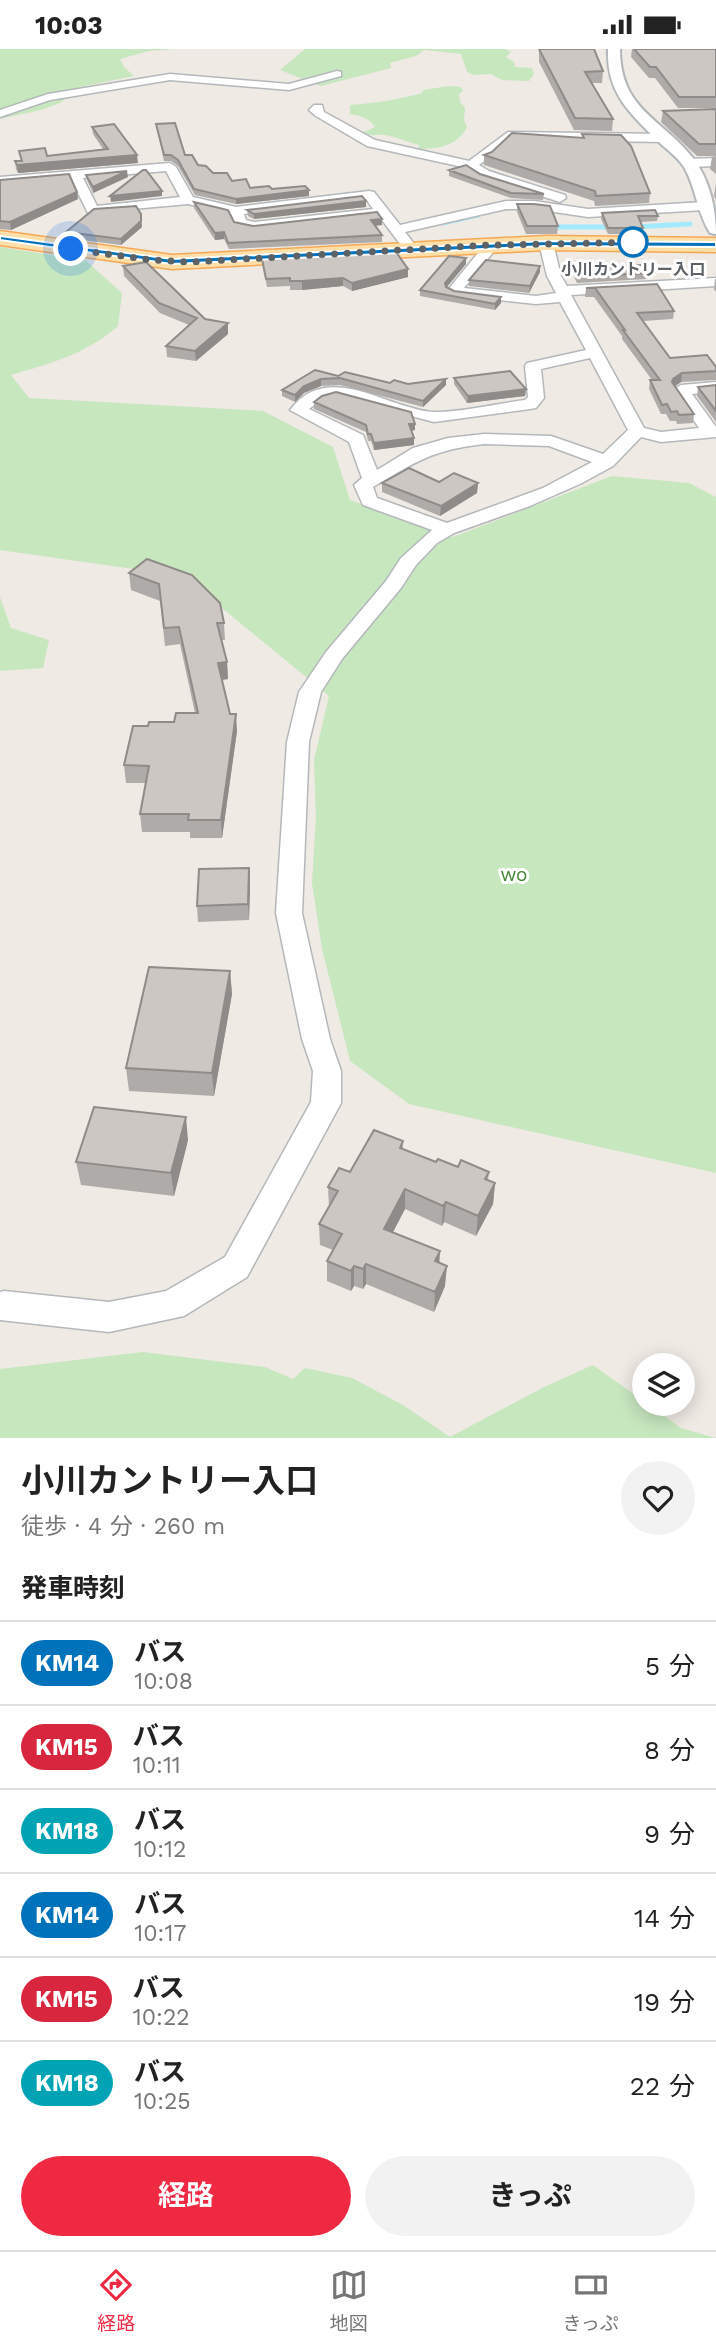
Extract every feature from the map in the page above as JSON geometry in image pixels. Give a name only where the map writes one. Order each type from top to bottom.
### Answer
[{"type":"main road","points":[[0,238],[172,262],[492,245],[716,241]]},
{"type":"street","points":[[614,49],[615,79],[643,116],[690,163],[708,189],[709,211],[716,241]]},
{"type":"street","points":[[0,114],[48,97],[170,77],[289,87],[337,74]]},
{"type":"street","points":[[317,107],[315,110],[320,114],[371,143],[471,165],[485,174],[572,203],[588,213]]},
{"type":"street","points":[[643,116],[667,115]]},
{"type":"street","points":[[471,165],[508,136],[666,138]]},
{"type":"street","points":[[690,163],[716,162]]},
{"type":"street","points":[[0,181],[170,167],[188,200]]},
{"type":"street","points":[[75,174],[93,210],[188,200],[236,211],[240,223],[254,226],[382,212],[411,249]]},
{"type":"street","points":[[397,230],[506,205],[534,205],[588,213],[709,211]]},
{"type":"street","points":[[546,243],[554,276],[637,431],[662,437],[713,433]]},
{"type":"street","points":[[492,245],[454,291],[536,299],[563,294],[716,282]]},
{"type":"street","points":[[371,479],[357,439],[298,410],[302,406],[325,391],[335,391],[434,417],[530,404],[536,398],[533,366],[594,353]]},
{"type":"street","points":[[713,433],[681,390],[716,387]]},
{"type":"street","points":[[4,1306],[109,1317],[172,1305],[236,1267],[326,1103],[327,1071],[316,1039],[289,913],[298,741],[310,692],[333,656],[394,584],[408,562],[430,539],[447,529],[568,483],[607,462],[624,448],[637,431]]},
{"type":"street","points":[[447,529],[369,501],[363,485],[419,452],[448,443],[484,439],[551,441],[607,462]]},
{"type":"green space","points":[[0,49],[175,49],[149,51],[120,59],[134,76],[80,87],[60,103],[0,119]]},
{"type":"green space","points":[[305,49],[505,49],[511,52],[506,57],[514,62],[515,67],[532,68],[534,74],[529,81],[502,80],[491,74],[474,75],[467,72],[461,54],[424,50],[416,56],[390,63],[391,68],[321,86],[280,70]]},
{"type":"green space","points":[[461,87],[463,91],[459,94],[460,102],[465,108],[464,120],[467,127],[453,142],[440,147],[418,149],[419,145],[394,137],[362,133],[375,127],[370,121],[350,114],[350,105],[395,99],[422,93],[423,90]]},
{"type":"green space","name":"wo","points":[[0,247],[85,260],[122,293],[118,326],[106,336],[81,351],[11,375],[29,398],[263,411],[333,447],[350,500],[453,537],[612,476],[689,483],[716,497],[716,1173],[409,1104],[350,1061],[322,949],[312,883],[316,817],[314,760],[329,696],[183,576],[0,550]]},
{"type":"green space","points":[[0,597],[11,628],[49,640],[43,668],[0,671]]},
{"type":"green space","points":[[143,1352],[265,1367],[293,1379],[305,1368],[352,1378],[403,1405],[450,1437],[544,1387],[593,1365],[632,1393],[632,1416],[664,1416],[681,1428],[716,1438],[0,1438],[0,1369]]},
{"type":"building","points":[[539,49],[594,49],[603,71],[585,72],[613,119],[575,118]]},
{"type":"building","points":[[634,49],[716,49],[716,97],[679,97],[656,67],[650,67]]},
{"type":"building","points":[[716,109],[716,144],[699,144],[663,111]]},
{"type":"building","points":[[175,123],[185,155],[192,155],[198,165],[206,166],[213,173],[227,173],[232,181],[246,179],[250,188],[305,186],[309,190],[236,199],[194,189],[178,160],[171,155],[164,155],[156,124]]},
{"type":"building","points":[[114,124],[137,155],[17,165],[15,161],[22,161],[19,151],[45,148],[47,156],[108,149],[92,127]]},
{"type":"building","points":[[512,133],[584,138],[582,134],[621,135],[631,146],[650,193],[596,196],[595,191],[484,155],[492,152]]},
{"type":"building","points":[[466,165],[480,174],[544,194],[511,193],[449,170]]},
{"type":"building","points":[[146,170],[162,191],[110,196]]},
{"type":"building","points":[[127,171],[93,187],[86,175]]},
{"type":"building","points":[[69,174],[77,192],[10,222],[0,221],[0,180]]},
{"type":"building","points":[[362,196],[366,201],[254,214],[247,210]]},
{"type":"building","points":[[194,202],[228,210],[234,222],[253,226],[377,212],[382,219],[371,220],[382,235],[228,243],[224,232],[215,233]]},
{"type":"building","points":[[517,204],[550,206],[558,226],[527,226]]},
{"type":"building","points":[[136,206],[141,214],[141,221],[121,239],[66,232],[94,209]]},
{"type":"building","points":[[655,210],[658,216],[638,216],[643,228],[608,228],[602,213]]},
{"type":"building","points":[[396,252],[408,269],[352,283],[343,278],[302,281],[290,281],[290,278],[266,279],[262,259]]},
{"type":"building","points":[[449,256],[466,258],[445,283],[446,287],[454,291],[501,297],[495,304],[420,290]]},
{"type":"building","points":[[486,260],[540,266],[530,286],[469,280]]},
{"type":"building","points":[[146,262],[205,319],[228,323],[195,351],[166,346],[197,318],[159,303],[123,266]]},
{"type":"building","points":[[642,265],[648,273],[578,277],[573,269]]},
{"type":"building","points":[[657,284],[674,311],[637,313],[670,358],[707,355],[716,367],[716,371],[682,373],[673,379],[672,382],[694,414],[679,415],[677,411],[671,412],[667,404],[662,405],[650,380],[660,380],[595,288],[586,288]]},
{"type":"building","points":[[315,370],[338,376],[345,372],[390,383],[394,380],[408,384],[446,379],[423,401],[340,378],[321,379],[304,386],[295,395],[282,390]]},
{"type":"building","points":[[510,371],[526,389],[468,396],[454,378]]},
{"type":"building","points":[[716,385],[716,411],[698,387]]},
{"type":"building","points":[[336,392],[411,412],[415,424],[409,424],[414,438],[374,443],[366,425],[314,402],[322,396]]},
{"type":"building","points":[[409,468],[439,482],[454,473],[478,483],[441,506],[382,483]]},
{"type":"building","points":[[147,559],[192,575],[220,603],[224,623],[217,623],[227,662],[218,663],[230,714],[236,714],[221,820],[188,820],[189,814],[140,814],[149,766],[124,765],[133,726],[148,726],[149,722],[174,722],[176,713],[198,713],[179,627],[164,628],[159,584],[129,573]]},
{"type":"building","points":[[249,868],[248,904],[197,906],[199,869]]},
{"type":"building","points":[[149,967],[230,971],[212,1073],[126,1068]]},
{"type":"building","points":[[94,1107],[186,1117],[171,1173],[76,1162]]},
{"type":"building","points":[[374,1130],[403,1141],[400,1148],[436,1162],[438,1159],[458,1167],[461,1160],[489,1172],[485,1179],[495,1183],[478,1216],[446,1202],[443,1206],[405,1189],[384,1229],[440,1251],[435,1261],[447,1266],[435,1292],[366,1264],[363,1269],[354,1266],[351,1271],[327,1261],[342,1234],[319,1224],[338,1191],[328,1187],[339,1168],[350,1172]]},
{"type":"waterway","points":[[443,223],[478,215]]},
{"type":"waterway","points":[[554,220],[556,227],[613,227]]},
{"type":"waterway","points":[[633,227],[690,224]]},
{"type":"bus line","name":"KM14","points":[[0,238],[172,262],[546,243],[643,242],[716,245]]},
{"type":"place","name":"小川カントリー入口","points":[[633,242]]},
{"type":"route","points":[[71,249],[151,260],[191,262],[492,245],[643,242],[633,242]]}]
